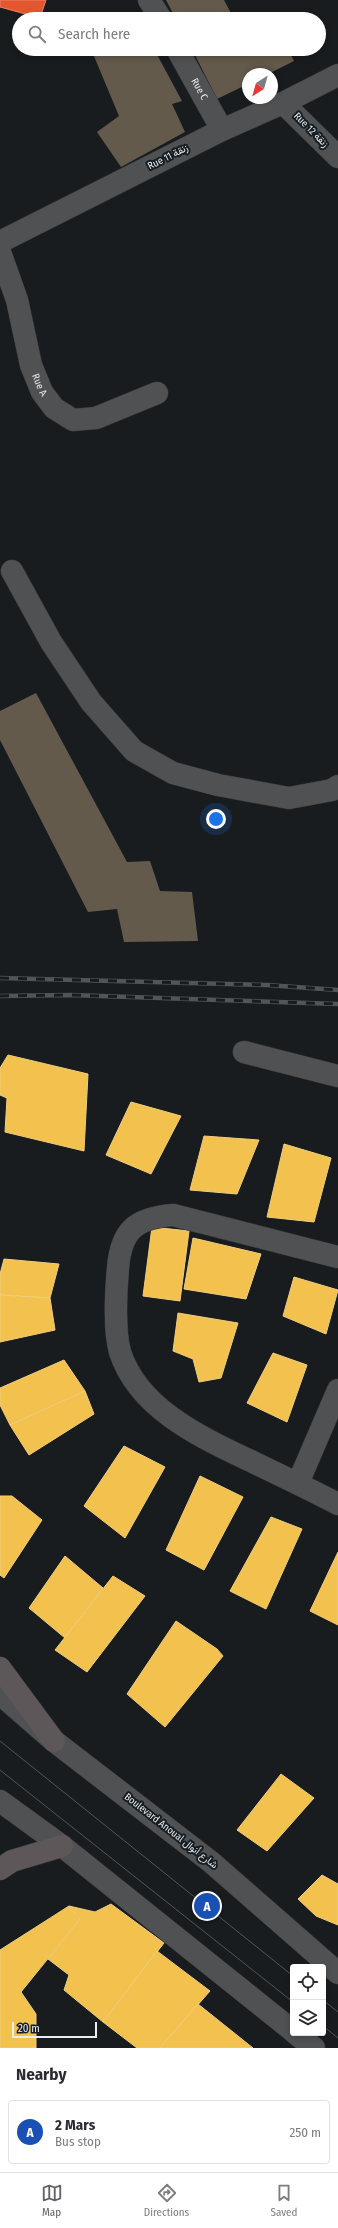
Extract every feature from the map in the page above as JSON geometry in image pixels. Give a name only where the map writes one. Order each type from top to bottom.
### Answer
[{"type":"main road","points":[[0,1668],[54,1741]]},
{"type":"main road","points":[[0,1869],[12,1861],[62,1846]]},
{"type":"street","points":[[149,0],[156,12]]},
{"type":"street","name":"Rue C","points":[[181,56],[222,130]]},
{"type":"street","name":"Rue 11 زنقة","points":[[0,242],[222,130],[283,103],[338,75]]},
{"type":"street","name":"Rue 12 زنقة","points":[[283,103],[338,157]]},
{"type":"street","name":"Rue A","points":[[0,252],[17,300],[31,365],[42,392],[54,408],[73,420],[96,418],[157,394]]},
{"type":"street","points":[[12,571],[51,642],[91,702],[134,751],[173,773],[218,785],[290,798],[332,790],[338,786]]},
{"type":"street","points":[[244,1052],[338,1076]]},
{"type":"street","points":[[338,1257],[173,1215],[155,1217],[127,1232],[119,1249],[116,1301],[120,1352],[137,1385],[165,1413],[205,1439],[298,1483],[338,1504]]},
{"type":"street","points":[[298,1483],[338,1390]]},
{"type":"street","name":"Boulevard Anoual شارع أنوال","points":[[0,1694],[54,1741],[211,1862],[338,1973]]},
{"type":"street","points":[[0,1800],[62,1846],[290,2029]]},
{"type":"street","points":[[299,2036],[314,2048]]},
{"type":"building: Homes","points":[[8,1055],[88,1074],[84,1151],[5,1132],[7,1098],[0,1095],[0,1068]]},
{"type":"building: Homes","points":[[131,1102],[181,1116],[151,1174],[106,1155]]},
{"type":"building: Homes","points":[[204,1136],[259,1140],[237,1194],[190,1190]]},
{"type":"building: Homes","points":[[284,1144],[331,1158],[314,1222],[267,1217]]},
{"type":"building: Homes","points":[[152,1227],[189,1231],[180,1301],[143,1296]]},
{"type":"building: Homes","points":[[193,1238],[261,1254],[246,1299],[184,1289]]},
{"type":"building: Homes","points":[[4,1259],[59,1264],[50,1298],[0,1295],[0,1274]]},
{"type":"building: Homes","points":[[294,1277],[338,1290],[326,1334],[283,1316]]},
{"type":"building: Homes","points":[[0,1295],[50,1298],[55,1330],[0,1342]]},
{"type":"building: Homes","points":[[178,1313],[238,1323],[221,1378],[199,1382],[193,1359],[173,1351]]},
{"type":"building: Homes","points":[[273,1353],[307,1365],[287,1422],[247,1403]]},
{"type":"building: Homes","points":[[64,1360],[85,1391],[10,1425],[0,1405],[0,1388]]},
{"type":"building: Homes","points":[[85,1391],[94,1414],[29,1455],[10,1425]]},
{"type":"building: Homes","points":[[124,1446],[165,1467],[125,1538],[84,1506]]},
{"type":"building: Homes","points":[[200,1476],[243,1497],[204,1570],[166,1550]]},
{"type":"building: Homes","points":[[0,1496],[12,1496],[42,1520],[4,1578],[0,1575]]},
{"type":"building: Homes","points":[[271,1517],[302,1529],[266,1609],[230,1591]]},
{"type":"building: Homes","points":[[338,1552],[338,1625],[310,1611]]},
{"type":"building: Homes","points":[[65,1556],[103,1588],[65,1638],[29,1608]]},
{"type":"building: Homes","points":[[113,1576],[145,1596],[87,1672],[55,1650]]},
{"type":"building: Homes","points":[[176,1621],[217,1649],[223,1656],[165,1727],[127,1694]]},
{"type":"building: Homes","points":[[281,1774],[314,1798],[267,1851],[237,1830]]},
{"type":"building: Homes","points":[[322,1875],[338,1884],[338,1925],[316,1916],[298,1899]]},
{"type":"building: Homes","points":[[111,1904],[164,1943],[103,2022],[64,1990],[69,1975],[48,1959],[80,1919],[69,1906],[95,1912]]},
{"type":"building: Homes","points":[[69,1906],[80,1919],[21,1992],[36,2014],[36,2048],[0,2048],[0,1950]]},
{"type":"building: Homes","points":[[157,1951],[210,1991],[160,2048],[137,2048],[103,2022]]},
{"type":"building: Homes","points":[[198,2004],[253,2048],[160,2048]]},
{"type":"building: Shops","points":[[0,0],[46,0],[42,12],[18,12],[0,7]]},
{"type":"building: Other","points":[[166,0],[224,0],[230,12],[172,12]]},
{"type":"building: Other","points":[[94,56],[158,56],[182,101],[172,104],[185,132],[121,167],[97,132],[119,116]]},
{"type":"building: Other","points":[[196,56],[292,56],[294,61],[278,69],[242,68],[242,87],[217,99]]},
{"type":"building: Other","points":[[36,693],[127,862],[150,861],[160,891],[192,892],[198,941],[124,942],[117,909],[88,912],[0,740],[0,711]]},
{"type":"tram line","points":[[0,1741],[290,1974]]},
{"type":"tram line","points":[[0,1770],[290,2000]]},
{"type":"tram line","points":[[326,2002],[338,2012]]},
{"type":"tram line","points":[[326,2028],[338,2038]]},
{"type":"railway","points":[[0,978],[267,985],[338,990]]},
{"type":"railway","points":[[0,996],[71,995],[338,1004]]},
{"type":"place","name":"2 Mars","points":[[207,1906]]}]
